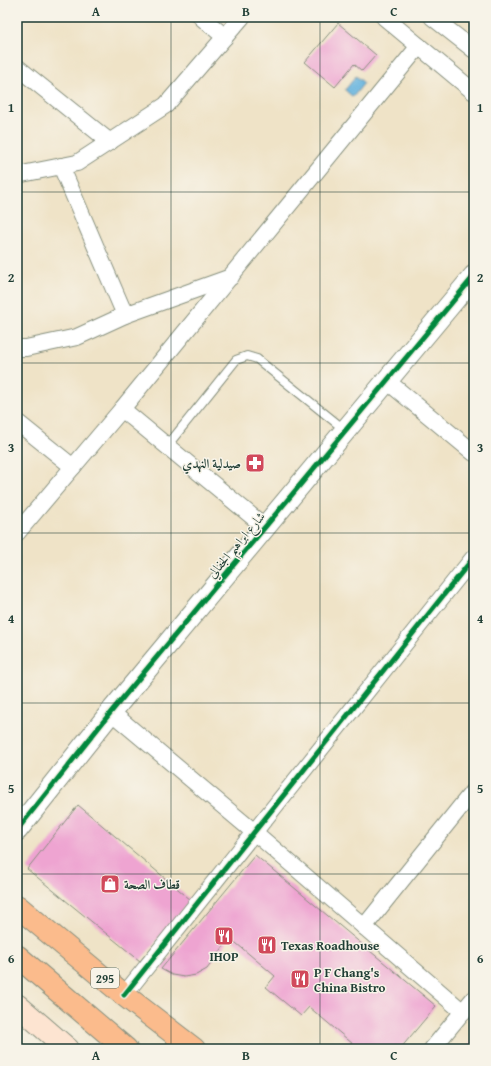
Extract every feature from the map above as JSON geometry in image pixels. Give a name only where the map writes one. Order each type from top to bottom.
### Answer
[{"type":"main road","name":"295","points":[[17,906],[124,995],[194,1049]]},
{"type":"main road","points":[[17,956],[126,1049]]},
{"type":"main road","points":[[17,1005],[68,1049]]},
{"type":"street","points":[[201,17],[225,37]]},
{"type":"street","points":[[17,175],[77,163],[166,105],[242,17]]},
{"type":"street","points":[[384,17],[474,92]]},
{"type":"street","points":[[432,17],[474,50]]},
{"type":"street","points":[[17,533],[231,277],[419,46]]},
{"type":"street","points":[[17,67],[110,142]]},
{"type":"street","points":[[61,166],[125,315]]},
{"type":"street","name":"شارع ابراهيم الجفالي","points":[[17,830],[111,712],[474,276]]},
{"type":"street","points":[[17,348],[26,348],[77,337],[125,315],[231,277]]},
{"type":"street","points":[[386,381],[474,453]]},
{"type":"street","points":[[122,409],[265,527]]},
{"type":"street","points":[[17,422],[73,467]]},
{"type":"street","points":[[124,995],[474,557]]},
{"type":"street","points":[[111,712],[254,832],[463,1012]]},
{"type":"street","points":[[364,927],[474,790]]},
{"type":"street","points":[[432,1049],[474,998]]},
{"type":"lane","points":[[167,446],[236,360],[247,356],[257,359],[346,430]]},
{"type":"water","points":[[356,76],[364,83],[353,97],[345,90]]},
{"type":"building","points":[[338,23],[376,55],[362,71],[354,64],[335,87],[305,62]]},
{"type":"building","name":"قطاف الصحة","points":[[78,805],[191,900],[140,961],[27,869]]},
{"type":"building","points":[[255,855],[436,1006],[400,1049],[349,1049],[353,1044],[309,1007],[301,1016],[266,987],[275,976],[230,938],[207,969],[196,975],[184,977],[172,975],[161,969]]},
{"type":"building","points":[[474,1038],[474,1049],[465,1049]]},
{"type":"building","points":[[17,1042],[25,1049],[17,1049]]},
{"type":"cycle path","points":[[17,830],[111,712],[474,276]]},
{"type":"cycle path","points":[[124,995],[474,557]]},
{"type":"place","name":"صيدلية النهدي","points":[[255,463]]},
{"type":"place","name":"قطاف الصحة","points":[[110,884]]},
{"type":"place","name":"IHOP","points":[[224,936]]},
{"type":"place","name":"Texas Roadhouse","points":[[267,945]]},
{"type":"place","name":"P F Chang's China Bistro","points":[[300,979]]}]
